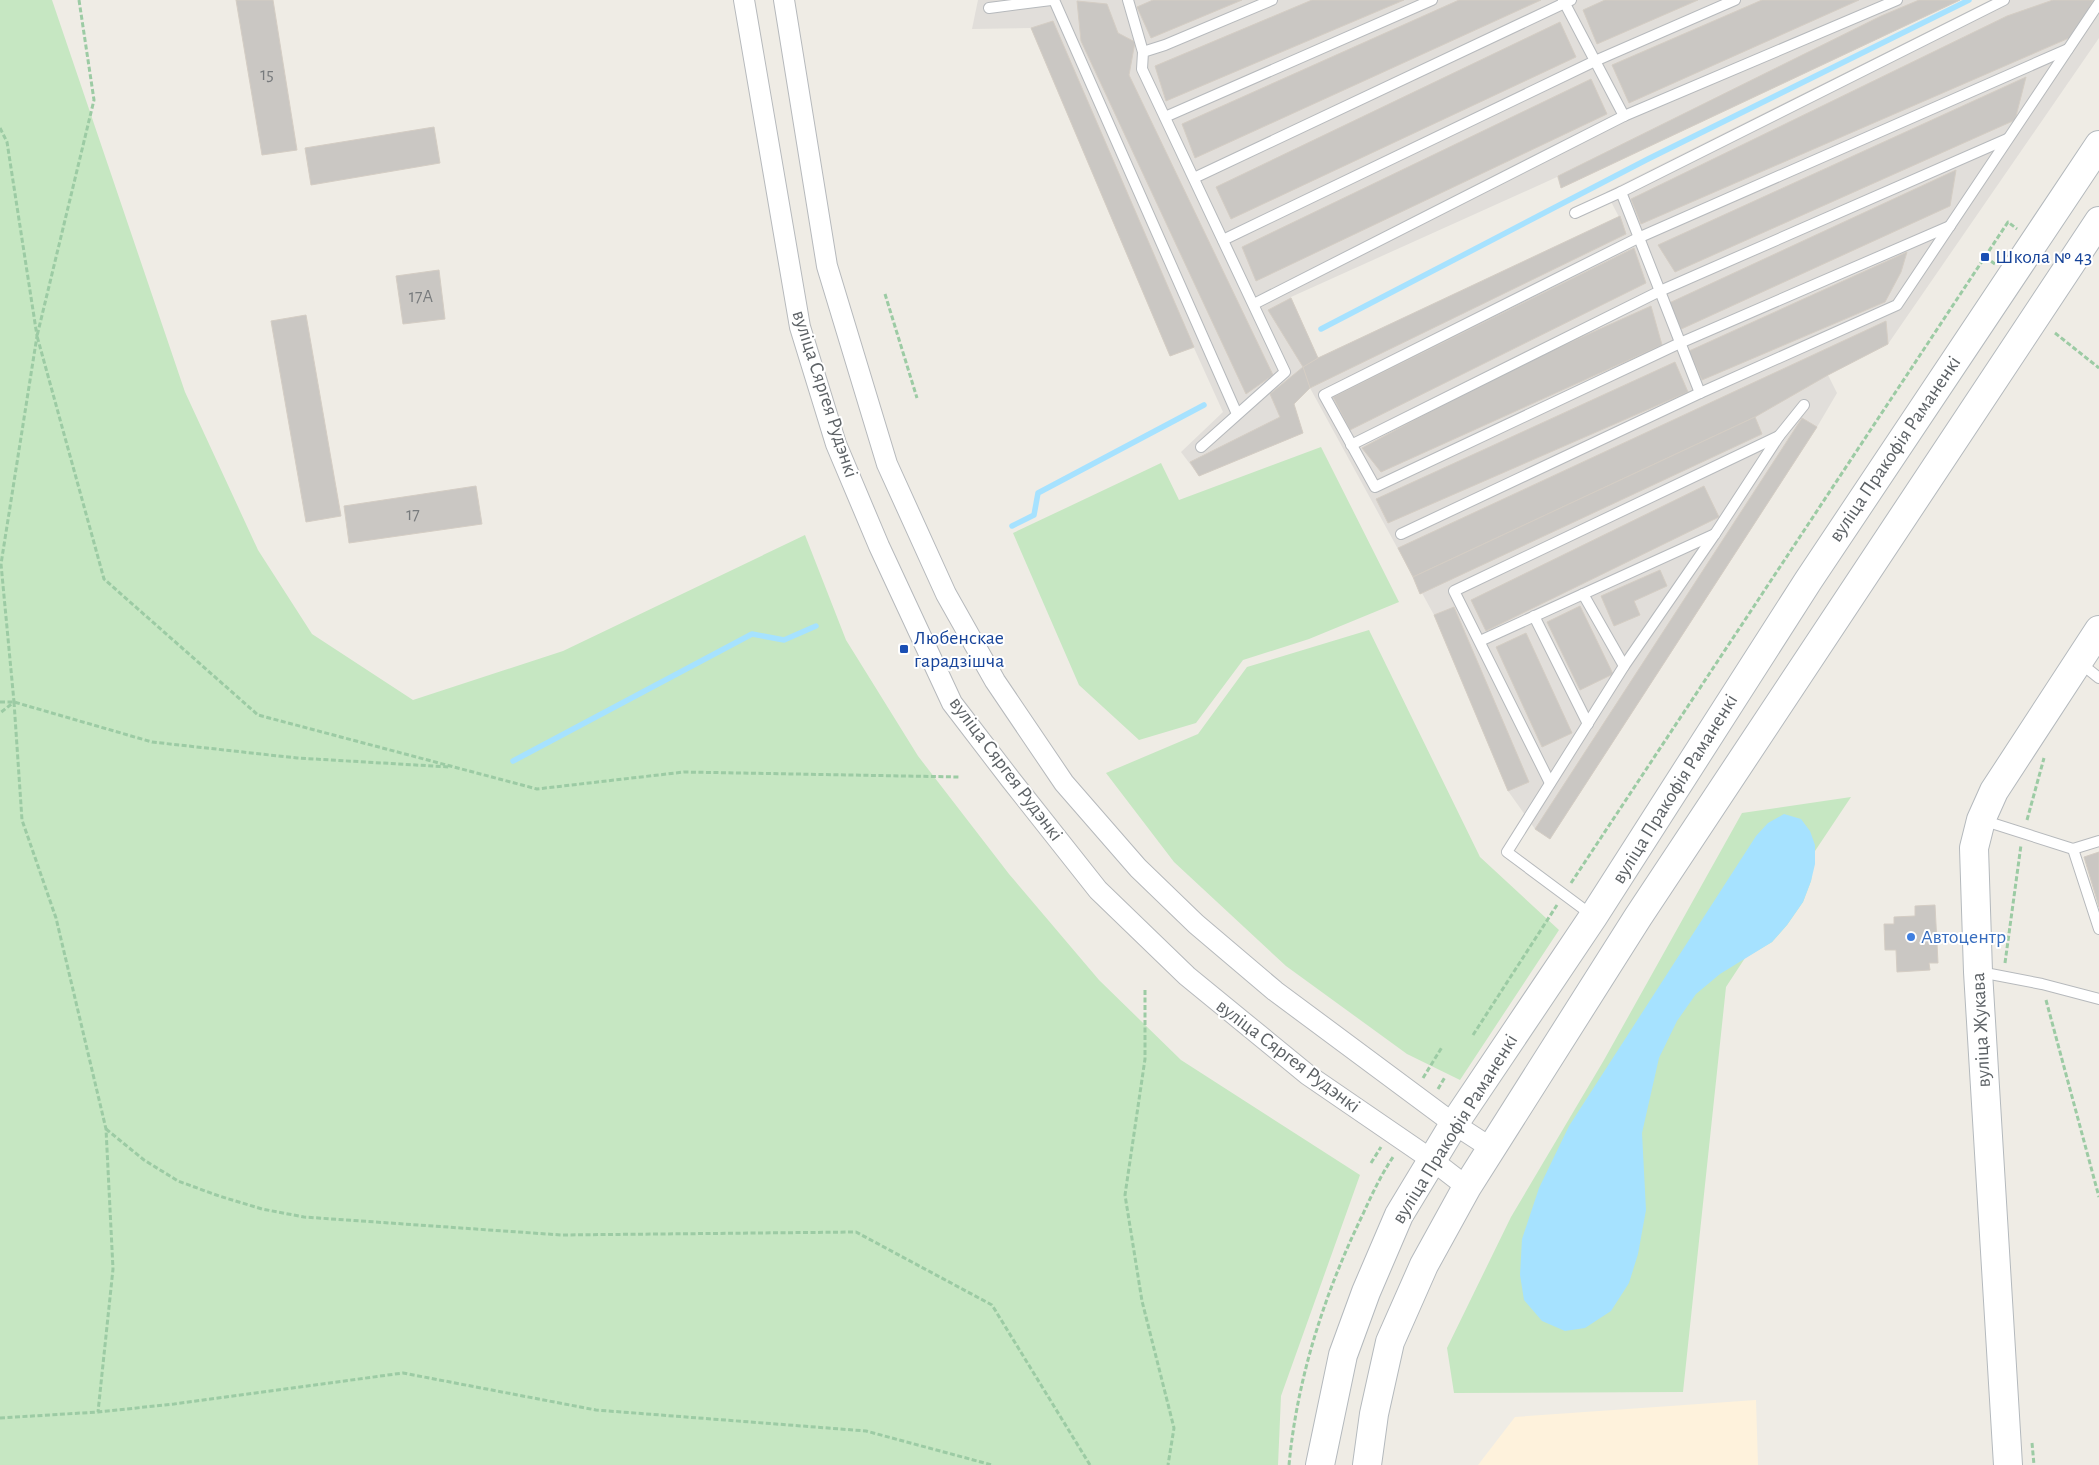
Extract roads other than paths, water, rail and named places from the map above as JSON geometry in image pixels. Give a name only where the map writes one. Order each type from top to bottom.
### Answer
[{"type":"street","name":"вуліца Сяргея Рудэнкі","points":[[744,0],[800,327],[836,444],[879,546],[952,703],[1098,890],[1186,976],[1308,1075],[1432,1160],[1467,1187]]},
{"type":"street","name":"вуліца Сяргея Рудэнкі","points":[[784,0],[827,266],[887,464],[946,594],[995,681],[1064,783],[1138,868],[1196,924],[1275,991],[1454,1124],[1490,1148]]},
{"type":"street","name":"вуліца Пракофія Раманенкі","points":[[1320,1465],[1343,1356],[1363,1301],[1399,1215],[1454,1124],[1593,917],[1808,581],[2099,145]]},
{"type":"street","name":"вуліца Пракофія Раманенкі","points":[[1367,1465],[1374,1414],[1390,1342],[1424,1265],[1467,1187],[1638,916],[2099,220]]},
{"type":"street","points":[[1808,581],[1804,593],[1809,605],[1814,610],[1827,613],[1833,612],[1844,604]]},
{"type":"street","name":"вуліца Жукава","points":[[2008,1465],[1991,974],[1973,859],[1975,838],[1994,791],[2088,670],[2099,630]]},
{"type":"lane","points":[[989,8],[1052,0],[1238,414]]},
{"type":"lane","points":[[1128,0],[1143,52],[1142,69],[1285,372],[1201,447]]},
{"type":"lane","points":[[1143,52],[1165,45],[1272,0]]},
{"type":"lane","points":[[1165,117],[1432,0]]},
{"type":"lane","points":[[1223,240],[1595,61],[1735,0]]},
{"type":"lane","points":[[1254,304],[1624,116],[1897,0]]},
{"type":"lane","points":[[1575,213],[1621,192],[2004,0]]},
{"type":"lane","points":[[1194,178],[1566,1],[1624,116]]},
{"type":"lane","points":[[1401,534],[1700,393],[1897,304],[2099,3]]},
{"type":"lane","points":[[1950,226],[1680,343],[1375,487],[1324,395],[1638,238],[2068,49]]},
{"type":"lane","points":[[1351,445],[1660,291],[2008,139]]},
{"type":"lane","points":[[1621,192],[1700,393]]},
{"type":"lane","points":[[1593,917],[1507,852],[1624,666],[1715,534],[1779,436],[1804,405]]},
{"type":"lane","points":[[1550,783],[1454,591],[1779,436]]},
{"type":"lane","points":[[1480,641],[1715,534]]},
{"type":"lane","points":[[1583,594],[1624,666]]},
{"type":"lane","points":[[1534,616],[1588,724]]},
{"type":"lane","points":[[1981,820],[2073,849],[2099,841]]},
{"type":"lane","points":[[2073,849],[2099,929]]},
{"type":"lane","points":[[1991,974],[2042,984],[2099,999]]},
{"type":"water","points":[[1784,814],[1801,819],[1810,831],[1815,845],[1815,864],[1811,881],[1803,902],[1772,942],[1720,974],[1696,994],[1677,1021],[1659,1058],[1642,1133],[1646,1210],[1638,1254],[1629,1283],[1611,1311],[1585,1328],[1565,1331],[1542,1321],[1524,1300],[1520,1275],[1522,1239],[1539,1188],[1569,1126],[1756,836],[1768,823]]},
{"type":"waterway","points":[[1321,329],[1648,159],[1969,0]]},
{"type":"waterway","points":[[1012,526],[1034,515],[1038,493],[1204,405]]},
{"type":"waterway","points":[[513,761],[752,634],[784,640],[816,626]]},
{"type":"place","name":"Школа № 43","points":[[1985,257]]},
{"type":"place","name":"Любенскае гарадзішча","points":[[904,649]]},
{"type":"place","name":"Автоцентр","points":[[1911,937]]}]
